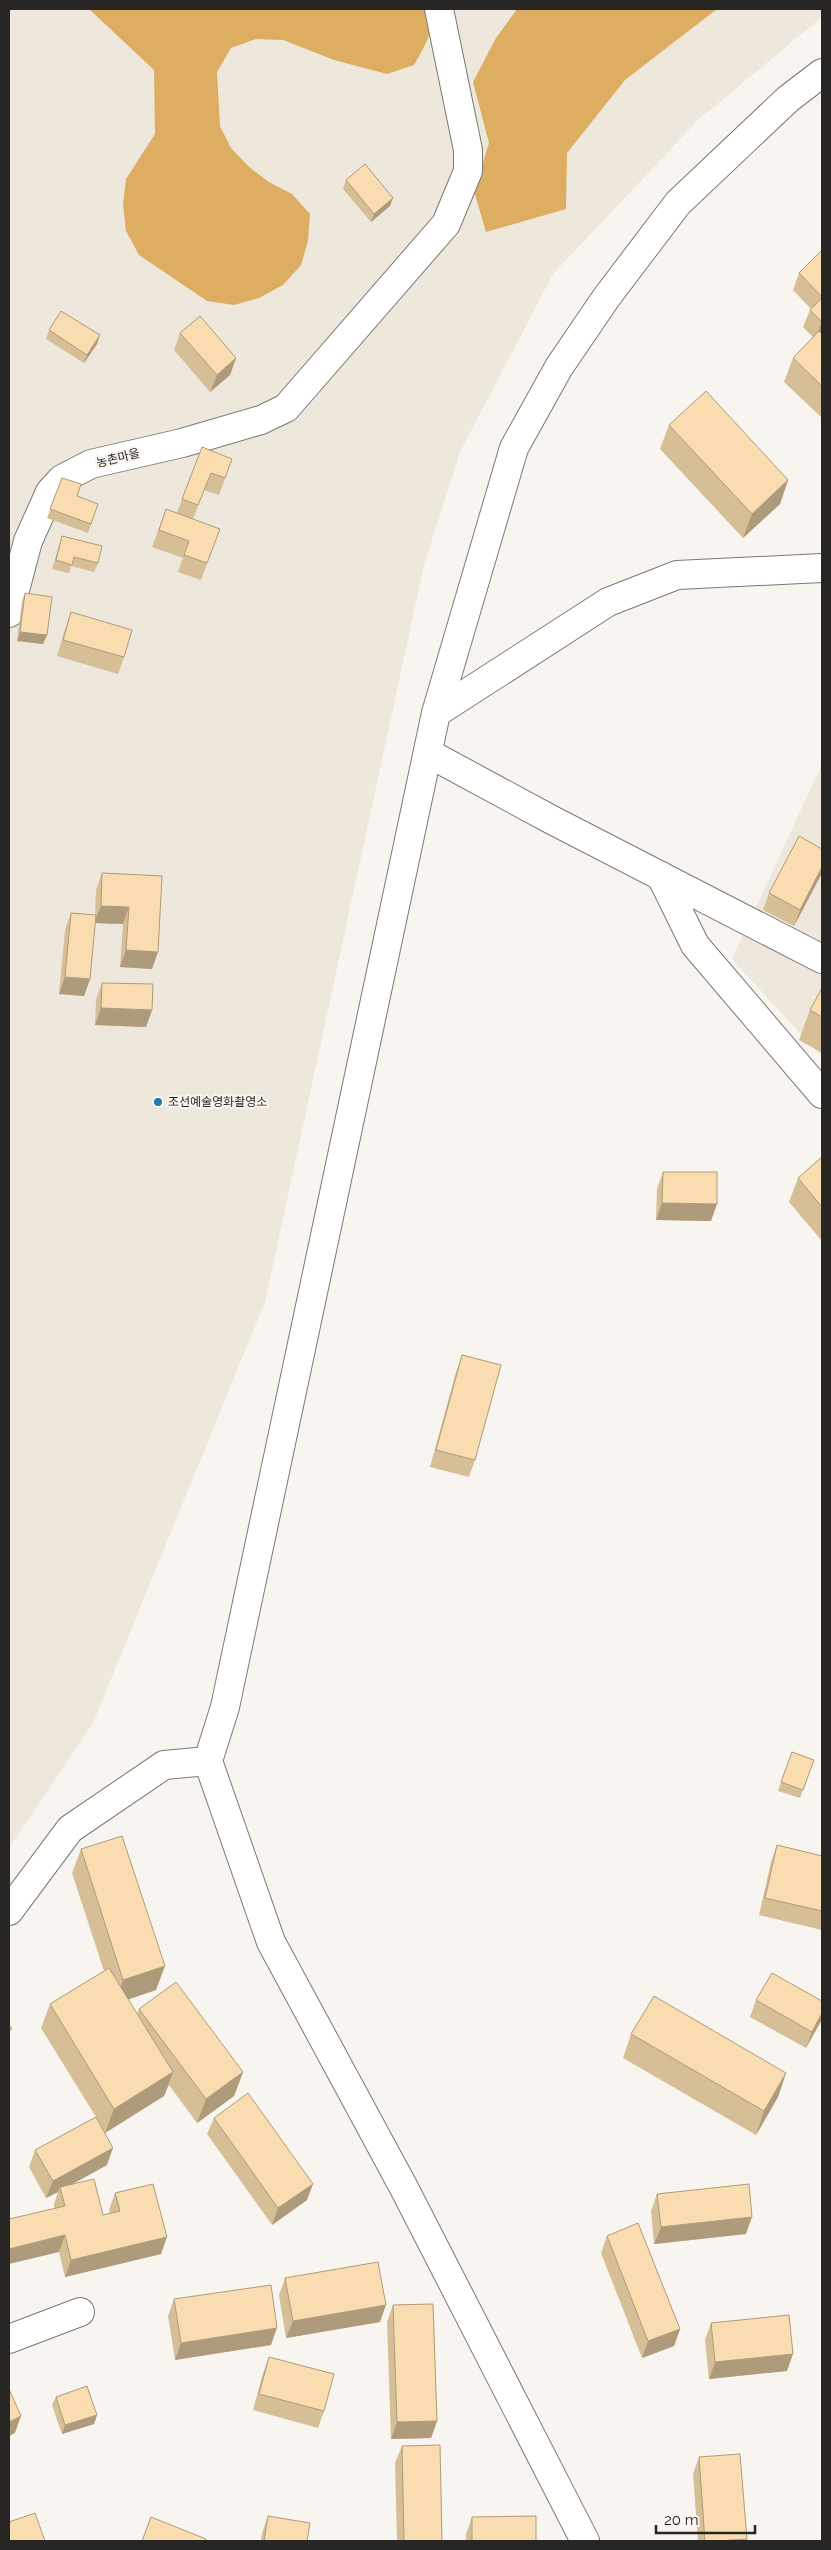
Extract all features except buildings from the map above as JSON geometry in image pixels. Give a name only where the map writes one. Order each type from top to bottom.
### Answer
[{"type":"street","name":"농촌마을","points":[[9,613],[28,541],[50,492],[62,479],[92,464],[182,443],[261,420],[286,408],[446,224],[468,171],[468,150],[439,9]]},
{"type":"street","points":[[585,2541],[404,2188],[270,1942],[208,1762],[225,1707],[436,713],[514,448],[559,367],[606,298],[678,203],[788,99],[822,73]]},
{"type":"street","points":[[436,713],[608,602],[677,575],[822,568]]},
{"type":"street","points":[[428,753],[822,959]]},
{"type":"street","points":[[661,876],[695,945],[822,1094]]},
{"type":"street","points":[[9,1911],[70,1829],[164,1765],[208,1762]]},
{"type":"street","points":[[9,2339],[80,2312]]},
{"type":"shaded area","name":"조선예술영화촬영소","points":[[9,9],[822,9],[822,17],[698,120],[553,274],[460,452],[424,565],[265,1302],[93,1723],[9,1848]]},
{"type":"shaded area","points":[[89,9],[430,9],[432,24],[428,38],[414,65],[387,74],[334,60],[283,40],[256,39],[231,48],[217,72],[220,126],[231,148],[249,167],[269,182],[292,194],[310,214],[308,241],[301,265],[283,285],[259,298],[234,305],[207,301],[139,255],[126,231],[123,205],[126,179],[155,134],[154,70]]},
{"type":"shaded area","points":[[517,9],[717,9],[625,80],[567,153],[566,209],[486,232],[474,191],[489,143],[473,82],[496,38]]},
{"type":"shaded area","points":[[822,764],[822,1057],[732,959]]},
{"type":"place","name":"조선예술영화촬영소","points":[[158,1102]]}]
